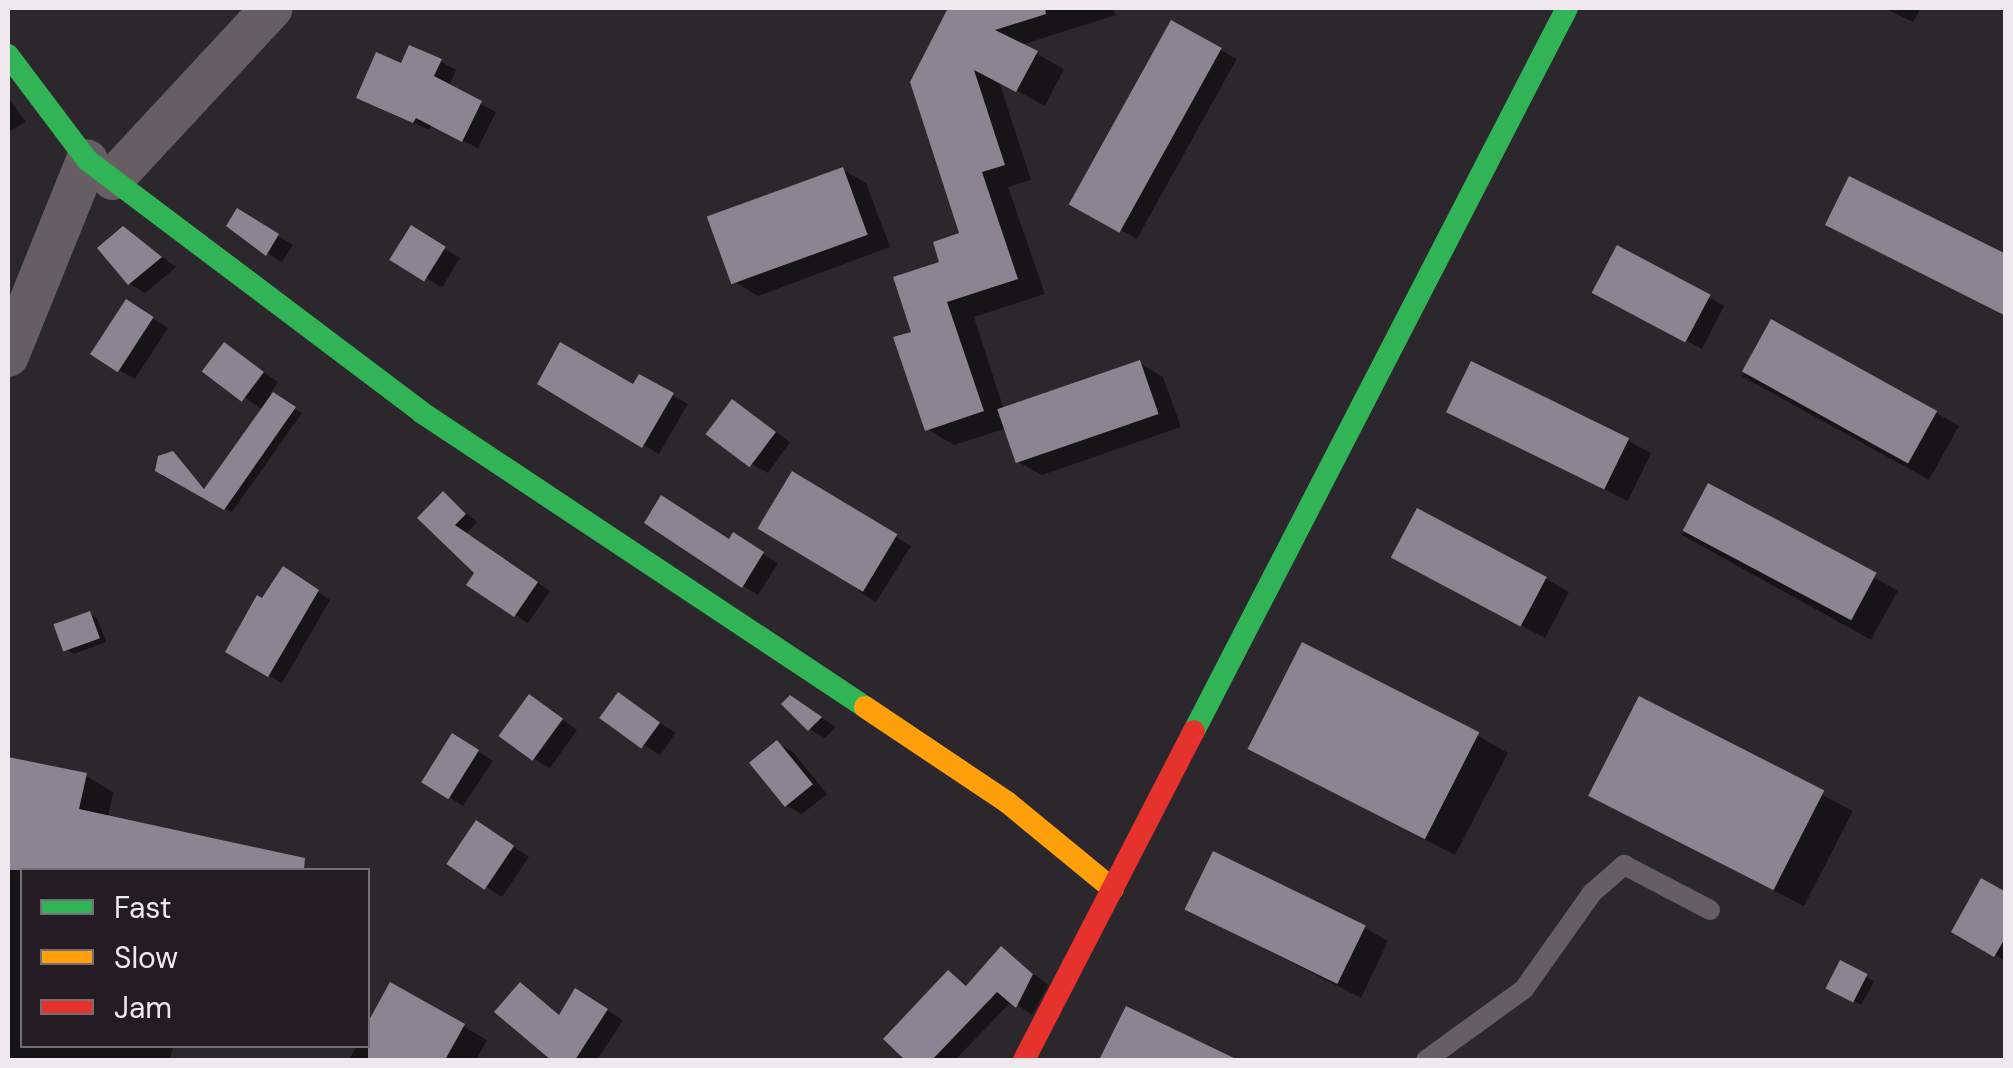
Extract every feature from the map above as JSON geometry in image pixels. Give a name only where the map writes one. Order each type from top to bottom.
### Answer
[{"type":"street","points":[[8,356],[100,170],[272,8]]},
{"type":"street","points":[[1024,1060],[1567,8]]},
{"type":"street","points":[[8,55],[100,170],[421,412],[1007,802],[1113,889]]},
{"type":"lane","points":[[1426,1060],[1524,989],[1610,872],[1624,866],[1710,910]]},
{"type":"building","points":[[948,8],[1045,8],[1046,14],[995,30],[1038,51],[1016,92],[974,70],[1005,165],[982,172],[1018,279],[947,302],[984,411],[925,431],[893,337],[911,332],[893,277],[939,262],[933,242],[959,233],[910,82]]},
{"type":"building","points":[[1171,20],[1222,48],[1119,233],[1069,205]]},
{"type":"building","points":[[409,45],[442,59],[434,76],[482,101],[462,142],[416,118],[413,123],[356,98],[376,52],[401,63]]},
{"type":"building","points":[[843,167],[868,235],[731,284],[707,217]]},
{"type":"building","points":[[1849,176],[2006,254],[2006,316],[1825,225]]},
{"type":"building","points":[[237,208],[279,234],[266,256],[226,226]]},
{"type":"building","points":[[411,225],[446,247],[424,281],[389,260]]},
{"type":"building","points":[[123,226],[162,257],[128,285],[97,248]]},
{"type":"building","points":[[1617,245],[1711,295],[1685,342],[1592,293]]},
{"type":"building","points":[[126,299],[154,317],[118,372],[90,354]]},
{"type":"building","points":[[1771,319],[1937,411],[1908,464],[1742,371]]},
{"type":"building","points":[[224,342],[264,372],[242,402],[202,372]]},
{"type":"building","points":[[560,342],[633,384],[639,374],[674,393],[642,448],[537,384]]},
{"type":"building","points":[[1140,360],[1159,414],[1016,463],[997,409]]},
{"type":"building","points":[[1471,361],[1629,438],[1604,489],[1446,412]]},
{"type":"building","points":[[273,392],[296,407],[224,510],[155,471],[158,456],[173,451],[204,489]]},
{"type":"building","points":[[732,399],[776,432],[749,467],[706,434]]},
{"type":"building","points":[[792,471],[897,534],[863,592],[757,528]]},
{"type":"building","points":[[1708,483],[1877,573],[1851,620],[1683,531]]},
{"type":"building","points":[[443,491],[466,514],[455,525],[538,582],[514,617],[466,585],[474,573],[417,518]]},
{"type":"building","points":[[661,495],[729,539],[733,532],[764,552],[742,588],[644,523]]},
{"type":"building","points":[[1417,508],[1547,577],[1521,626],[1391,557]]},
{"type":"building","points":[[283,566],[319,590],[268,677],[225,652],[257,595],[262,598]]},
{"type":"building","points":[[90,611],[100,638],[63,652],[53,624]]},
{"type":"building","points":[[1302,642],[1479,732],[1425,839],[1248,749]]},
{"type":"building","points":[[618,692],[660,723],[641,748],[599,718]]},
{"type":"building","points":[[529,694],[563,719],[532,761],[498,736]]},
{"type":"building","points":[[790,695],[822,717],[808,731],[781,704]]},
{"type":"building","points":[[1639,696],[1824,790],[1773,890],[1588,796]]},
{"type":"building","points":[[452,733],[479,750],[448,799],[421,782]]},
{"type":"building","points":[[777,740],[813,784],[785,807],[749,763]]},
{"type":"building","points":[[8,757],[87,773],[79,809],[305,858],[304,868],[8,870]]},
{"type":"building","points":[[476,820],[514,846],[484,890],[446,864]]},
{"type":"building","points":[[1213,851],[1366,926],[1337,984],[1185,909]]},
{"type":"building","points":[[1981,878],[2006,892],[2006,937],[1994,957],[1951,932]]},
{"type":"building","points":[[1001,946],[1033,974],[1016,1008],[997,992],[932,1060],[905,1060],[883,1039],[948,970],[966,986]]},
{"type":"building","points":[[1840,960],[1868,974],[1853,1003],[1825,989]]},
{"type":"building","points":[[390,982],[465,1024],[445,1060],[368,1060],[370,1018]]},
{"type":"building","points":[[520,982],[559,1015],[575,988],[608,1009],[575,1060],[551,1060],[494,1012]]},
{"type":"building","points":[[1126,1006],[1238,1060],[1099,1060]]},
{"type":"traffic: fast","points":[[1194,731],[1567,8]]},
{"type":"traffic: fast","points":[[8,55],[87,160],[421,412],[865,707]]},
{"type":"traffic: slow","points":[[865,707],[1007,802],[1113,889]]},
{"type":"traffic: jam","points":[[1024,1060],[1194,731]]}]
